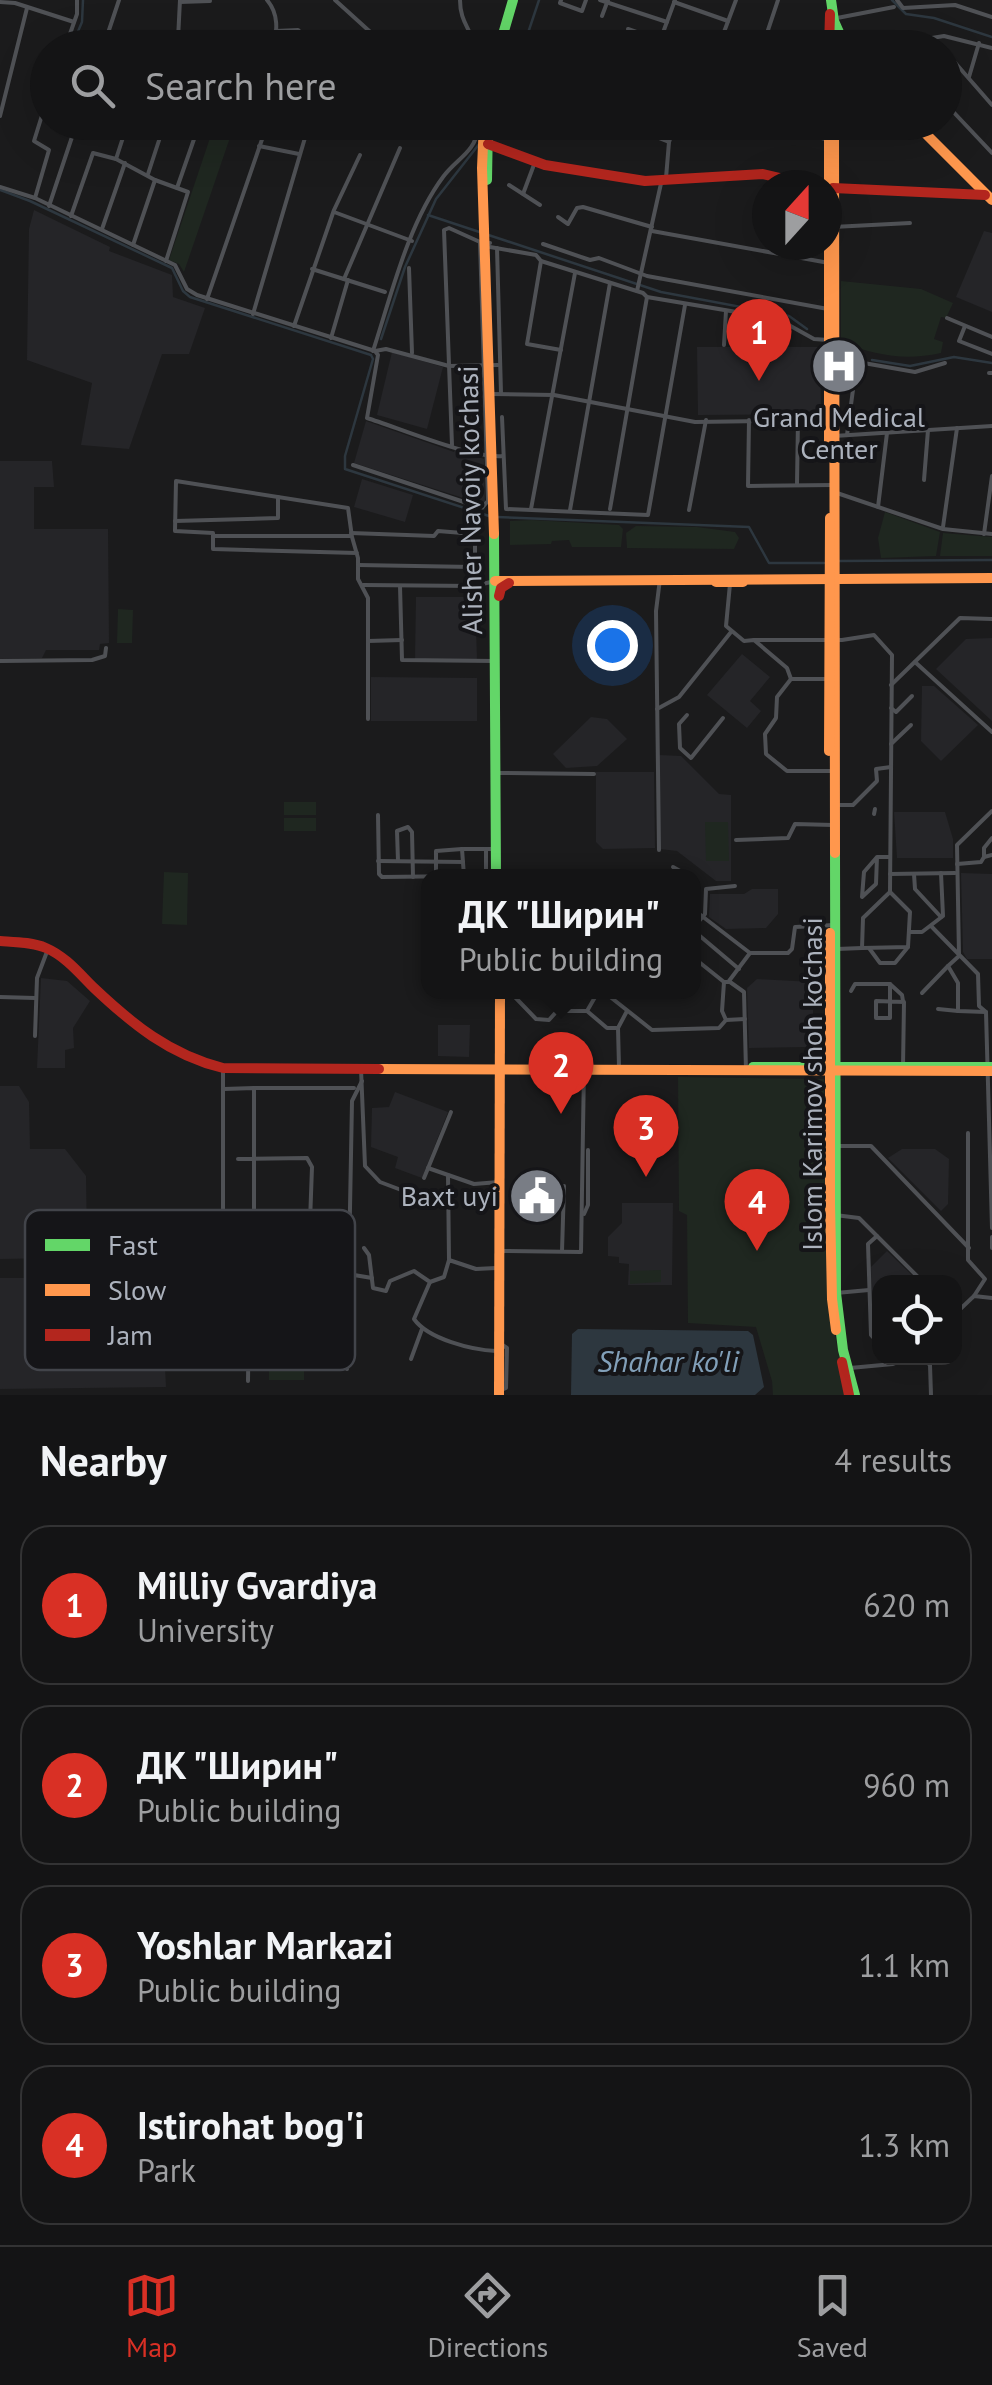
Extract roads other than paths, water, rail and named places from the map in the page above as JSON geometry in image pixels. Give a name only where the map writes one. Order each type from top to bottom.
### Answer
[{"type":"main road","points":[[507,30],[514,2]]},
{"type":"main road","name":"Alisher Navoiy ko'chasi","points":[[485,140],[495,500],[501,581],[498,869]]},
{"type":"main road","points":[[498,140],[535,162],[645,180],[752,174]]},
{"type":"main road","name":"Islom Karimov shoh ko'chasi","points":[[830,170],[831,140]]},
{"type":"main road","points":[[932,140],[990,195]]},
{"type":"main road","points":[[960,195],[970,186],[968,176]]},
{"type":"main road","points":[[842,189],[990,195]]},
{"type":"main road","name":"Islom Karimov shoh ko'chasi","points":[[832,260],[832,1299],[852,1395]]},
{"type":"main road","name":"Islom Karimov shoh ko'chasi","points":[[831,420],[832,488]]},
{"type":"main road","points":[[501,581],[992,580]]},
{"type":"main road","name":"Alisher Navoiy ko'chasi","points":[[496,869],[491,849],[498,821],[500,774],[496,661],[501,581]]},
{"type":"main road","name":"Islom Karimov shoh ko'chasi","points":[[832,771],[832,824]]},
{"type":"main road","name":"Islom Karimov shoh ko'chasi","points":[[832,925],[832,1069]]},
{"type":"main road","points":[[0,941],[48,948],[168,1049],[190,1061],[224,1068],[362,1075],[497,1069],[990,1069]]},
{"type":"main road","points":[[498,999],[498,1394]]},
{"type":"main road","points":[[832,1069],[990,1069]]},
{"type":"main road","name":"Islom Karimov shoh ko'chasi","points":[[832,1152],[836,1292],[846,1369]]},
{"type":"main road","points":[[498,1251],[498,1347]]},
{"type":"street","points":[[71,30],[78,14],[76,0]]},
{"type":"street","points":[[109,30],[119,0]]},
{"type":"street","points":[[267,0],[274,7],[276,30]]},
{"type":"street","points":[[335,0],[368,30]]},
{"type":"street","points":[[460,0],[463,25],[467,30]]},
{"type":"street","points":[[561,0],[582,11],[586,0]]},
{"type":"street","points":[[725,30],[736,0]]},
{"type":"street","points":[[768,30],[778,0]]},
{"type":"street","points":[[897,0],[903,8],[955,2],[992,17]]},
{"type":"street","points":[[178,30],[180,1],[210,1]]},
{"type":"street","points":[[602,16],[605,1],[667,22]]},
{"type":"street","points":[[664,30],[674,1],[728,22]]},
{"type":"street","points":[[0,2],[74,22]]},
{"type":"street","points":[[834,9],[894,7]]},
{"type":"street","points":[[0,116],[27,8]]},
{"type":"street","points":[[962,40],[992,48]]},
{"type":"street","points":[[968,80],[980,43]]},
{"type":"street","points":[[962,70],[992,105]]},
{"type":"street","points":[[962,121],[992,152]]},
{"type":"street","points":[[34,140],[49,150],[35,198]]},
{"type":"street","points":[[49,206],[71,140]]},
{"type":"street","points":[[116,159],[122,140]]},
{"type":"street","points":[[148,174],[159,140]]},
{"type":"street","points":[[177,188],[194,140]]},
{"type":"street","points":[[207,300],[261,140]]},
{"type":"street","points":[[253,314],[305,140]]},
{"type":"street","points":[[374,351],[412,241],[435,190],[476,140]]},
{"type":"street","points":[[638,289],[664,178],[669,142],[664,140]]},
{"type":"street","points":[[259,146],[300,154]]},
{"type":"street","points":[[330,338],[366,224],[400,148]]},
{"type":"street","points":[[70,216],[93,152],[188,192],[166,261]]},
{"type":"street","points":[[294,326],[312,269],[360,154]]},
{"type":"street","points":[[523,194],[535,162]]},
{"type":"street","points":[[101,231],[125,163]]},
{"type":"street","points":[[133,245],[156,180]]},
{"type":"street","points":[[509,185],[540,205]]},
{"type":"street","points":[[0,187],[35,198],[166,261],[179,270],[188,288],[207,300],[374,351],[386,349],[449,366],[492,365],[494,456]]},
{"type":"street","points":[[558,218],[568,224],[577,208],[583,207],[652,229],[832,263]]},
{"type":"street","points":[[334,212],[412,241]]},
{"type":"street","points":[[842,226],[910,223]]},
{"type":"street","points":[[452,445],[444,230],[448,228],[536,255],[541,261],[574,272],[638,289],[647,297],[778,319],[814,339],[832,341]]},
{"type":"street","points":[[543,244],[642,274],[832,309]]},
{"type":"street","points":[[541,261],[527,344],[561,350]]},
{"type":"street","points":[[409,268],[412,355]]},
{"type":"street","points":[[312,269],[385,292]]},
{"type":"street","points":[[530,510],[574,272]]},
{"type":"street","points":[[569,511],[610,283]]},
{"type":"street","points":[[610,511],[647,297]]},
{"type":"street","points":[[353,465],[482,508],[495,500],[506,509],[648,515],[685,304]]},
{"type":"street","points":[[724,345],[726,311]]},
{"type":"street","points":[[750,345],[752,315]]},
{"type":"street","points":[[947,318],[992,337]]},
{"type":"street","points":[[965,326],[959,341],[992,354]]},
{"type":"street","points":[[374,351],[378,355],[366,417],[494,456]]},
{"type":"street","points":[[832,358],[908,372],[945,363]]},
{"type":"street","points":[[847,435],[854,382]]},
{"type":"street","points":[[495,394],[554,395],[666,418],[831,420]]},
{"type":"street","points":[[494,456],[502,417]]},
{"type":"street","points":[[797,486],[798,419]]},
{"type":"street","points":[[689,510],[706,420]]},
{"type":"street","points":[[749,420],[748,486],[832,488],[942,529],[992,534]]},
{"type":"street","points":[[834,436],[992,426]]},
{"type":"street","points":[[942,529],[956,428]]},
{"type":"street","points":[[924,480],[928,430]]},
{"type":"street","points":[[878,507],[887,432]]},
{"type":"street","points":[[984,534],[992,476]]},
{"type":"street","points":[[368,719],[368,598],[358,579],[357,553],[351,535],[348,508],[176,480],[175,531],[213,536],[351,535],[434,536],[438,531],[476,534],[475,567],[480,583]]},
{"type":"street","points":[[175,521],[278,518],[278,497]]},
{"type":"street","points":[[213,536],[212,550],[357,553]]},
{"type":"street","points":[[358,565],[475,567]]},
{"type":"street","points":[[658,850],[656,611],[660,580]]},
{"type":"street","points":[[730,580],[726,626],[744,640],[874,636],[892,655],[890,892],[910,912],[908,947],[894,964],[880,963],[866,948],[863,918],[890,892]]},
{"type":"street","points":[[362,585],[501,581]]},
{"type":"street","points":[[400,586],[402,660],[496,661]]},
{"type":"street","points":[[891,685],[960,618],[992,618]]},
{"type":"street","points":[[657,709],[680,698],[731,632]]},
{"type":"street","points":[[368,641],[402,640]]},
{"type":"street","points":[[754,640],[788,668],[790,679],[777,698],[776,718],[765,734],[766,754],[786,772],[832,771]]},
{"type":"street","points":[[0,661],[92,660],[105,656],[106,648]]},
{"type":"street","points":[[915,662],[992,732]]},
{"type":"street","points":[[790,679],[831,679]]},
{"type":"street","points":[[891,708],[896,712],[912,696]]},
{"type":"street","points":[[687,715],[679,724],[680,748],[691,758],[722,718]]},
{"type":"street","points":[[891,744],[911,725]]},
{"type":"street","points":[[834,805],[853,805],[877,782],[876,769],[890,767]]},
{"type":"street","points":[[500,774],[594,774]]},
{"type":"street","points":[[960,956],[957,845],[992,811]]},
{"type":"street","points":[[378,815],[379,874],[421,876]]},
{"type":"street","points":[[736,840],[788,838],[795,824],[832,824]]},
{"type":"street","points":[[398,861],[398,831],[405,827],[412,832],[413,876]]},
{"type":"street","points":[[957,864],[981,862],[984,848],[992,838]]},
{"type":"street","points":[[436,869],[437,850],[491,849],[487,869]]},
{"type":"street","points":[[462,850],[464,869]]},
{"type":"street","points":[[984,857],[992,855]]},
{"type":"street","points":[[877,857],[876,884],[862,897],[864,872],[877,857],[890,856]]},
{"type":"street","points":[[378,862],[463,862]]},
{"type":"street","points":[[909,932],[922,932],[941,917],[940,873]]},
{"type":"street","points":[[890,874],[957,873]]},
{"type":"street","points":[[914,874],[915,889],[941,917]]},
{"type":"street","points":[[701,889],[735,886]]},
{"type":"street","points":[[706,889],[706,914],[702,917],[750,953],[788,953],[794,928],[832,925]]},
{"type":"street","points":[[931,926],[978,974],[980,1006],[986,1012],[992,1228]]},
{"type":"street","points":[[701,935],[739,969]]},
{"type":"street","points":[[834,949],[908,947]]},
{"type":"street","points":[[36,1036],[37,978],[48,948]]},
{"type":"street","points":[[726,1020],[722,1012],[726,982],[750,953]]},
{"type":"street","points":[[922,993],[960,956]]},
{"type":"street","points":[[701,963],[744,992],[746,1069]]},
{"type":"street","points":[[948,966],[958,983],[958,1011]]},
{"type":"street","points":[[851,991],[855,984],[890,984],[902,995],[903,1067]]},
{"type":"street","points":[[890,984],[891,1002],[904,1002]]},
{"type":"street","points":[[0,998],[36,998]]},
{"type":"street","points":[[517,999],[536,1019],[549,1020],[557,1011],[587,1012],[607,1028],[618,1028]]},
{"type":"street","points":[[587,1012],[596,999]]},
{"type":"street","points":[[611,999],[652,1030],[719,1028],[726,1020],[745,1019]]},
{"type":"street","points":[[980,1006],[992,1006]]},
{"type":"street","points":[[619,1070],[618,1028],[627,1010]]},
{"type":"street","points":[[938,1010],[986,1012]]},
{"type":"street","points":[[223,1210],[224,1068]]},
{"type":"street","points":[[498,1251],[580,1252],[584,1070]]},
{"type":"street","points":[[349,1210],[352,1100],[362,1075]]},
{"type":"street","points":[[362,1075],[364,1166],[380,1182],[449,1208]]},
{"type":"street","points":[[224,1088],[356,1088]]},
{"type":"street","points":[[254,1088],[254,1210]]},
{"type":"street","points":[[424,1178],[451,1112]]},
{"type":"street","points":[[962,1307],[986,1279],[968,1260],[968,1133]]},
{"type":"street","points":[[832,1152],[871,1146],[969,1248]]},
{"type":"street","points":[[583,1215],[588,1204],[588,1150]]},
{"type":"street","points":[[238,1159],[307,1158],[311,1162],[312,1210]]},
{"type":"street","points":[[428,1168],[474,1184],[498,1182]]},
{"type":"street","points":[[448,1175],[449,1260],[444,1277],[430,1282],[414,1319],[422,1330],[480,1350],[498,1347]]},
{"type":"street","points":[[562,1251],[564,1186]]},
{"type":"street","points":[[834,1215],[860,1218],[917,1275]]},
{"type":"street","points":[[872,1336],[868,1244],[877,1236]]},
{"type":"street","points":[[992,1237],[992,1248]]},
{"type":"street","points":[[364,1248],[373,1288],[386,1291],[390,1281],[414,1271],[430,1282]]},
{"type":"street","points":[[449,1260],[476,1268],[496,1268]]},
{"type":"street","points":[[355,1275],[372,1278]]},
{"type":"street","points":[[836,1292],[869,1290]]},
{"type":"street","points":[[974,1296],[992,1298]]},
{"type":"street","points":[[411,1358],[422,1330]]},
{"type":"street","points":[[846,1369],[883,1365]]},
{"type":"street","points":[[930,1365],[932,1395]]},
{"type":"street","points":[[248,1370],[248,1381]]},
{"type":"water","name":"Shahar ko'li","points":[[578,1329],[748,1331],[753,1335],[764,1387],[755,1395],[571,1395],[572,1334]]},
{"type":"waterway","points":[[79,30],[83,0]]},
{"type":"waterway","points":[[529,30],[539,0]]},
{"type":"waterway","points":[[892,0],[906,14],[934,18],[992,37]]},
{"type":"waterway","points":[[381,339],[405,267],[436,199],[480,143]]},
{"type":"waterway","points":[[0,190],[172,268],[190,297],[371,355],[345,469],[489,516]]},
{"type":"waterway","points":[[428,215],[661,292],[789,316],[807,329]]},
{"type":"waterway","points":[[872,360],[910,366],[954,357],[992,363]]},
{"type":"waterway","points":[[497,517],[749,527],[769,563],[824,563]]},
{"type":"waterway","points":[[839,561],[992,560]]},
{"type":"place","name":"Grand Medical Center","points":[[839,366]]},
{"type":"place","name":"Milliy Gvardiya","points":[[759,381]]},
{"type":"place","name":"ДК \"Ширин\"","points":[[561,1114]]},
{"type":"place","name":"Yoshlar Markazi","points":[[646,1177]]},
{"type":"place","name":"Baxt uyi","points":[[537,1196]]},
{"type":"place","name":"Istirohat bog'i","points":[[757,1251]]}]
